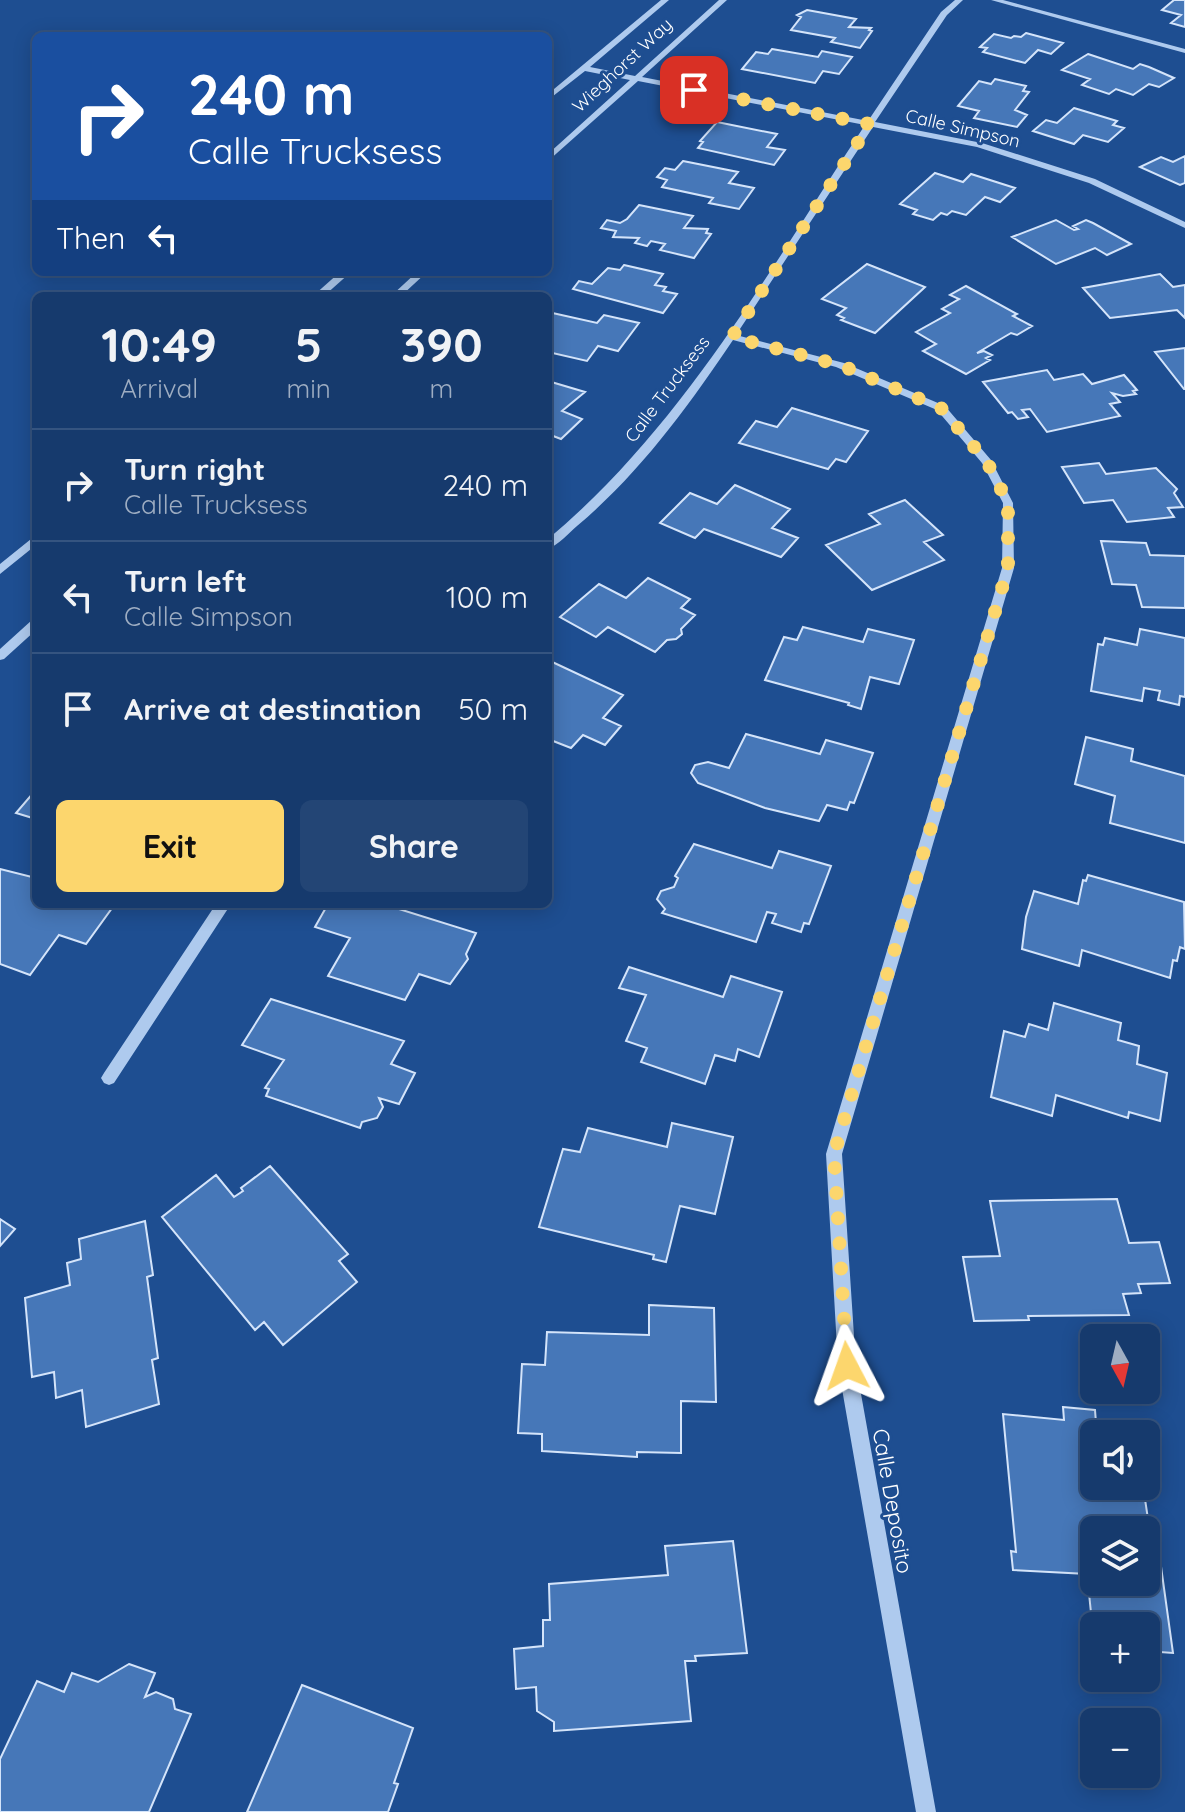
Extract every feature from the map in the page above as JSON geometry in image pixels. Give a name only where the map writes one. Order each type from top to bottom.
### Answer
[{"type":"street","name":"Wieghorst Way","points":[[552,95],[665,0]]},
{"type":"street","name":"Wieghorst Way","points":[[552,154],[723,0]]},
{"type":"street","name":"Calle Trucksess","points":[[552,542],[573,526],[644,454],[732,337],[944,14],[959,0]]},
{"type":"street","points":[[995,0],[1185,51]]},
{"type":"street","name":"Calle Simpson","points":[[583,68],[979,145],[1050,165],[1123,194],[1185,225]]},
{"type":"street","points":[[323,292],[341,276]]},
{"type":"street","points":[[400,292],[418,276]]},
{"type":"street","name":"Calle Deposito","points":[[732,337],[840,365],[941,408],[987,462],[1008,503],[1008,568],[834,1154],[847,1366],[926,1812]]},
{"type":"street","points":[[0,570],[32,542]]},
{"type":"street","points":[[0,656],[32,627]]},
{"type":"street","points":[[109,1078],[221,908]]},
{"type":"building","points":[[1174,0],[1185,0],[1185,27],[1171,23],[1181,15],[1162,10]]},
{"type":"building","points":[[807,10],[856,19],[849,27],[871,28],[869,30],[872,31],[860,48],[831,42],[835,38],[791,30],[801,17],[797,15]]},
{"type":"building","points":[[1026,33],[1063,43],[1051,54],[1038,50],[1025,63],[983,52],[987,48],[980,47],[994,34],[1011,38]]},
{"type":"building","points":[[772,49],[818,57],[822,51],[852,57],[839,74],[823,71],[815,83],[742,69],[756,52],[768,54]]},
{"type":"building","points":[[1088,54],[1133,69],[1140,64],[1174,78],[1159,87],[1149,84],[1133,95],[1116,89],[1109,94],[1082,85],[1090,79],[1062,70]]},
{"type":"building","points":[[995,79],[1026,86],[1023,91],[1029,92],[1015,110],[1027,115],[1017,127],[974,118],[979,111],[958,106],[979,81],[991,84]]},
{"type":"building","points":[[1074,108],[1117,121],[1113,125],[1124,128],[1108,142],[1083,135],[1074,144],[1033,131],[1046,120],[1057,123]]},
{"type":"building","points":[[717,122],[777,134],[767,147],[785,150],[774,165],[698,148],[703,142],[700,141]]},
{"type":"building","points":[[1185,156],[1185,183],[1180,185],[1140,167],[1161,157],[1173,162]]},
{"type":"building","points":[[683,161],[738,172],[729,183],[754,188],[739,209],[709,203],[713,198],[662,187],[667,180],[657,177],[665,168],[675,170]]},
{"type":"building","points":[[935,173],[963,182],[971,174],[1015,188],[1000,202],[985,197],[966,215],[952,211],[947,215],[941,213],[933,220],[913,214],[917,210],[900,204]]},
{"type":"building","points":[[639,205],[693,216],[684,228],[708,229],[706,233],[711,234],[694,258],[660,250],[665,244],[651,241],[647,246],[635,243],[639,238],[613,237],[616,231],[601,228],[607,220],[620,223],[627,219]]},
{"type":"building","points":[[1056,220],[1074,230],[1078,229],[1073,226],[1086,220],[1131,244],[1107,255],[1095,248],[1056,264],[1012,237]]},
{"type":"building","points":[[867,264],[925,287],[875,333],[841,320],[844,318],[837,315],[846,308],[822,299]]},
{"type":"building","points":[[624,265],[663,274],[655,285],[666,287],[663,291],[677,294],[663,313],[573,289],[579,281],[592,284],[608,268],[620,270]]},
{"type":"building","points":[[1160,274],[1173,287],[1185,285],[1185,318],[1177,310],[1110,318],[1083,288]]},
{"type":"building","points":[[966,286],[1017,314],[1013,316],[1032,326],[1017,335],[1011,333],[977,353],[984,351],[992,355],[986,358],[990,360],[966,374],[923,351],[936,344],[916,332],[950,313],[942,309],[959,299],[950,295]]},
{"type":"building","points":[[552,313],[597,323],[604,315],[639,323],[618,351],[598,346],[587,361],[552,353]]},
{"type":"building","points":[[1185,348],[1185,389],[1184,389],[1155,352]]},
{"type":"building","points":[[1047,370],[1054,380],[1083,374],[1092,384],[1124,375],[1137,390],[1133,391],[1136,394],[1123,396],[1112,393],[1120,402],[1110,404],[1120,416],[1047,432],[1030,409],[1022,410],[1028,417],[1018,419],[1012,412],[1008,413],[983,382]]},
{"type":"building","points":[[552,382],[585,392],[562,411],[582,419],[561,439],[552,436]]},
{"type":"building","points":[[792,408],[868,431],[846,462],[836,459],[828,469],[739,443],[756,421],[777,427]]},
{"type":"building","points":[[1099,463],[1106,474],[1156,468],[1177,489],[1174,493],[1183,507],[1168,508],[1174,517],[1127,522],[1113,500],[1084,503],[1062,467]]},
{"type":"building","points":[[735,485],[790,509],[772,528],[798,538],[781,557],[704,529],[695,538],[660,523],[690,493],[717,504]]},
{"type":"building","points":[[905,500],[943,535],[924,542],[944,560],[872,590],[826,545],[880,524],[869,514]]},
{"type":"building","points":[[1101,541],[1146,543],[1150,555],[1185,556],[1185,608],[1142,607],[1136,585],[1112,584]]},
{"type":"building","points":[[648,578],[690,599],[681,608],[695,615],[681,629],[682,634],[676,639],[667,640],[655,652],[608,627],[596,637],[560,617],[599,584],[626,598]]},
{"type":"building","points":[[803,627],[863,642],[868,629],[914,640],[899,684],[870,677],[861,709],[765,680],[784,637],[797,640]]},
{"type":"building","points":[[1140,629],[1185,638],[1185,697],[1180,696],[1179,705],[1158,700],[1160,691],[1144,688],[1142,701],[1091,691],[1098,644],[1103,645],[1105,638],[1137,645]]},
{"type":"building","points":[[552,662],[623,695],[603,718],[621,726],[605,745],[583,735],[571,748],[552,741]]},
{"type":"building","points":[[746,734],[820,754],[826,740],[873,753],[854,803],[850,802],[847,810],[827,805],[819,821],[765,808],[698,783],[691,773],[695,765],[708,762],[729,768]]},
{"type":"building","points":[[1086,737],[1133,749],[1131,761],[1185,776],[1185,843],[1110,823],[1115,796],[1075,784]]},
{"type":"building","points":[[32,794],[32,818],[16,813]]},
{"type":"building","points":[[694,844],[772,868],[779,851],[831,866],[809,924],[804,923],[801,932],[772,923],[776,914],[767,912],[756,942],[662,913],[665,909],[657,899],[661,891],[674,887],[678,878],[675,876]]},
{"type":"building","points":[[0,869],[32,877],[32,908],[112,908],[86,944],[59,935],[30,975],[0,964]]},
{"type":"building","points":[[1088,875],[1184,902],[1185,949],[1180,947],[1177,961],[1173,960],[1170,978],[1082,950],[1079,966],[1022,949],[1026,917],[1034,891],[1078,904],[1083,880],[1086,881]]},
{"type":"building","points":[[326,908],[396,908],[476,933],[466,954],[468,959],[450,984],[419,974],[405,1000],[328,976],[350,938],[315,927]]},
{"type":"building","points":[[629,967],[723,997],[731,976],[782,992],[759,1057],[738,1049],[735,1061],[715,1055],[705,1084],[641,1062],[647,1048],[626,1041],[646,995],[619,988]]},
{"type":"building","points":[[271,999],[404,1041],[391,1064],[415,1073],[399,1104],[379,1098],[383,1107],[377,1118],[362,1122],[360,1128],[266,1096],[269,1089],[265,1088],[284,1060],[242,1045]]},
{"type":"building","points":[[1054,1003],[1121,1023],[1118,1040],[1139,1046],[1137,1064],[1167,1073],[1160,1121],[1129,1112],[1128,1118],[1056,1095],[1052,1116],[991,1097],[1004,1031],[1025,1037],[1029,1024],[1048,1030]]},
{"type":"building","points":[[672,1123],[733,1137],[715,1214],[680,1206],[666,1262],[653,1259],[654,1255],[539,1227],[563,1149],[580,1152],[588,1128],[667,1147]]},
{"type":"building","points":[[270,1166],[348,1254],[339,1261],[357,1282],[283,1345],[264,1322],[255,1330],[162,1217],[216,1175],[234,1197]]},
{"type":"building","points":[[1117,1199],[1129,1243],[1159,1242],[1170,1283],[1138,1284],[1141,1293],[1123,1294],[1129,1315],[1028,1316],[1029,1320],[974,1321],[963,1257],[1000,1256],[990,1201]]},
{"type":"building","points":[[0,1219],[15,1229],[0,1246]]},
{"type":"building","points":[[145,1221],[153,1275],[147,1277],[158,1358],[152,1360],[159,1404],[86,1427],[82,1390],[56,1398],[54,1372],[32,1377],[25,1298],[70,1285],[67,1263],[81,1259],[79,1239]]},
{"type":"building","points":[[649,1305],[714,1308],[716,1402],[681,1401],[681,1453],[637,1452],[637,1457],[542,1451],[542,1434],[518,1433],[522,1364],[545,1365],[547,1332],[649,1335]]},
{"type":"building","points":[[1063,1407],[1095,1410],[1096,1420],[1080,1420],[1080,1500],[1145,1500],[1148,1516],[1080,1516],[1080,1574],[1013,1570],[1011,1551],[1016,1552],[1003,1414],[1064,1420]]},
{"type":"building","points":[[733,1541],[747,1653],[695,1656],[696,1661],[685,1661],[691,1721],[554,1731],[554,1722],[537,1711],[536,1687],[516,1689],[514,1649],[543,1646],[543,1620],[550,1620],[549,1584],[668,1575],[665,1546]]},
{"type":"building","points":[[1160,1559],[1173,1653],[1160,1652],[1160,1612],[1091,1612],[1089,1596],[1160,1596]]},
{"type":"building","points":[[129,1664],[155,1673],[145,1697],[156,1692],[173,1699],[175,1709],[191,1714],[149,1812],[0,1812],[0,1759],[37,1681],[64,1692],[72,1673],[98,1682]]},
{"type":"building","points":[[302,1685],[413,1728],[394,1783],[398,1784],[388,1812],[247,1812]]},
{"type":"route","points":[[694,90],[870,124],[732,337],[840,365],[941,408],[987,462],[1008,503],[1008,568],[834,1154],[847,1366]]}]
